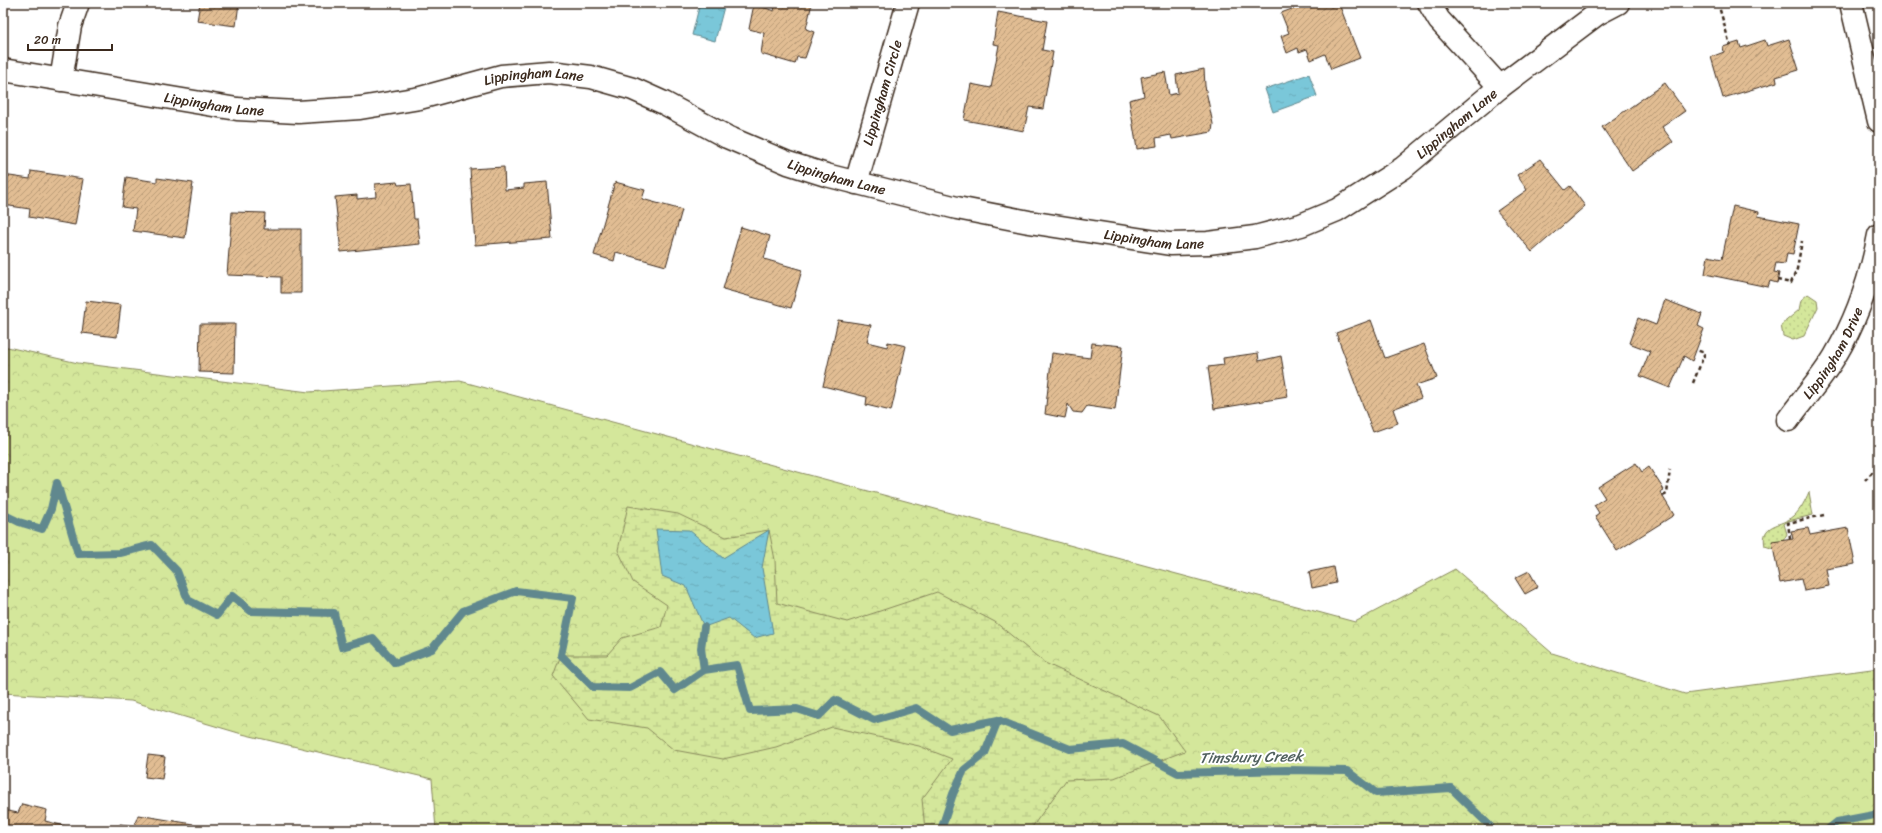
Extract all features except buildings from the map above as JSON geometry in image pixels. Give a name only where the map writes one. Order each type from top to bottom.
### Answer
[{"type":"street","points":[[61,80],[70,26],[78,3]]},
{"type":"street","name":"Lippingham Circle","points":[[856,183],[908,3]]},
{"type":"street","points":[[1429,3],[1439,20],[1500,88]]},
{"type":"street","name":"Lippingham Lane","points":[[3,70],[237,109],[298,112],[360,108],[420,98],[501,76],[549,72],[591,77],[633,89],[664,103],[727,137],[788,163],[856,183],[957,208],[1029,222],[1170,244],[1208,243],[1255,237],[1301,225],[1336,210],[1403,168],[1500,88],[1597,14],[1618,3]]},
{"type":"street","points":[[1852,3],[1879,121]]},
{"type":"street","name":"Lippingham Drive","points":[[1788,420],[1835,356],[1858,310],[1874,262],[1879,235]]},
{"type":"path","points":[[1718,3],[1730,45]]},
{"type":"path","points":[[1778,280],[1791,283],[1797,269],[1802,241]]},
{"type":"path","points":[[1693,383],[1706,353],[1696,350]]},
{"type":"path","points":[[1864,480],[1879,465]]},
{"type":"path","points":[[1663,496],[1668,494],[1670,469]]},
{"type":"path","points":[[1790,539],[1788,523],[1824,515]]},
{"type":"green space","points":[[1808,294],[1817,300],[1818,307],[1804,336],[1793,340],[1783,336],[1781,325],[1799,310],[1801,300]]},
{"type":"green space","points":[[3,346],[78,363],[309,392],[460,381],[1355,622],[1455,569],[1552,653],[1685,694],[1879,668],[1879,830],[436,830],[432,779],[242,734],[131,701],[3,693]]},
{"type":"green space","points":[[1809,492],[1813,515],[1788,521],[1784,524],[1787,534],[1783,541],[1774,549],[1765,546],[1764,539],[1769,529],[1789,520],[1794,516],[1803,505]]},
{"type":"green space","points":[[628,506],[678,514],[726,537],[769,530],[775,560],[777,603],[847,622],[937,592],[995,622],[1045,663],[1159,716],[1185,751],[1114,778],[1066,780],[1030,830],[925,830],[922,799],[952,759],[919,746],[832,727],[776,747],[723,759],[674,750],[647,728],[589,719],[553,676],[561,655],[607,655],[622,638],[661,627],[667,605],[633,582],[618,550]]},
{"type":"water","points":[[700,3],[725,3],[715,41],[692,35]]},
{"type":"water","points":[[1309,74],[1317,96],[1273,112],[1265,89]]},
{"type":"water","points":[[656,529],[689,530],[723,558],[769,530],[762,568],[773,633],[754,638],[729,618],[704,627],[686,586],[662,576]]},
{"type":"waterway","name":"Timsbury Creek","points":[[3,514],[19,522],[42,529],[51,509],[57,483],[78,554],[120,553],[152,545],[177,571],[188,600],[217,615],[232,596],[251,611],[334,613],[342,647],[373,638],[395,663],[432,649],[463,611],[516,591],[573,598],[561,655],[593,687],[630,688],[660,672],[675,690],[704,670],[737,665],[750,711],[797,709],[819,716],[835,700],[874,720],[916,708],[950,730],[998,720],[1070,749],[1123,744],[1178,773],[1286,770],[1347,771],[1376,793],[1451,788],[1490,826],[1492,830]]},
{"type":"waterway","points":[[704,627],[701,648],[704,670]]},
{"type":"waterway","name":"Timsbury Creek","points":[[941,830],[953,794],[964,770],[985,753],[998,720]]},
{"type":"waterway","name":"Timsbury Creek","points":[[1827,830],[1837,822],[1879,814]]}]
